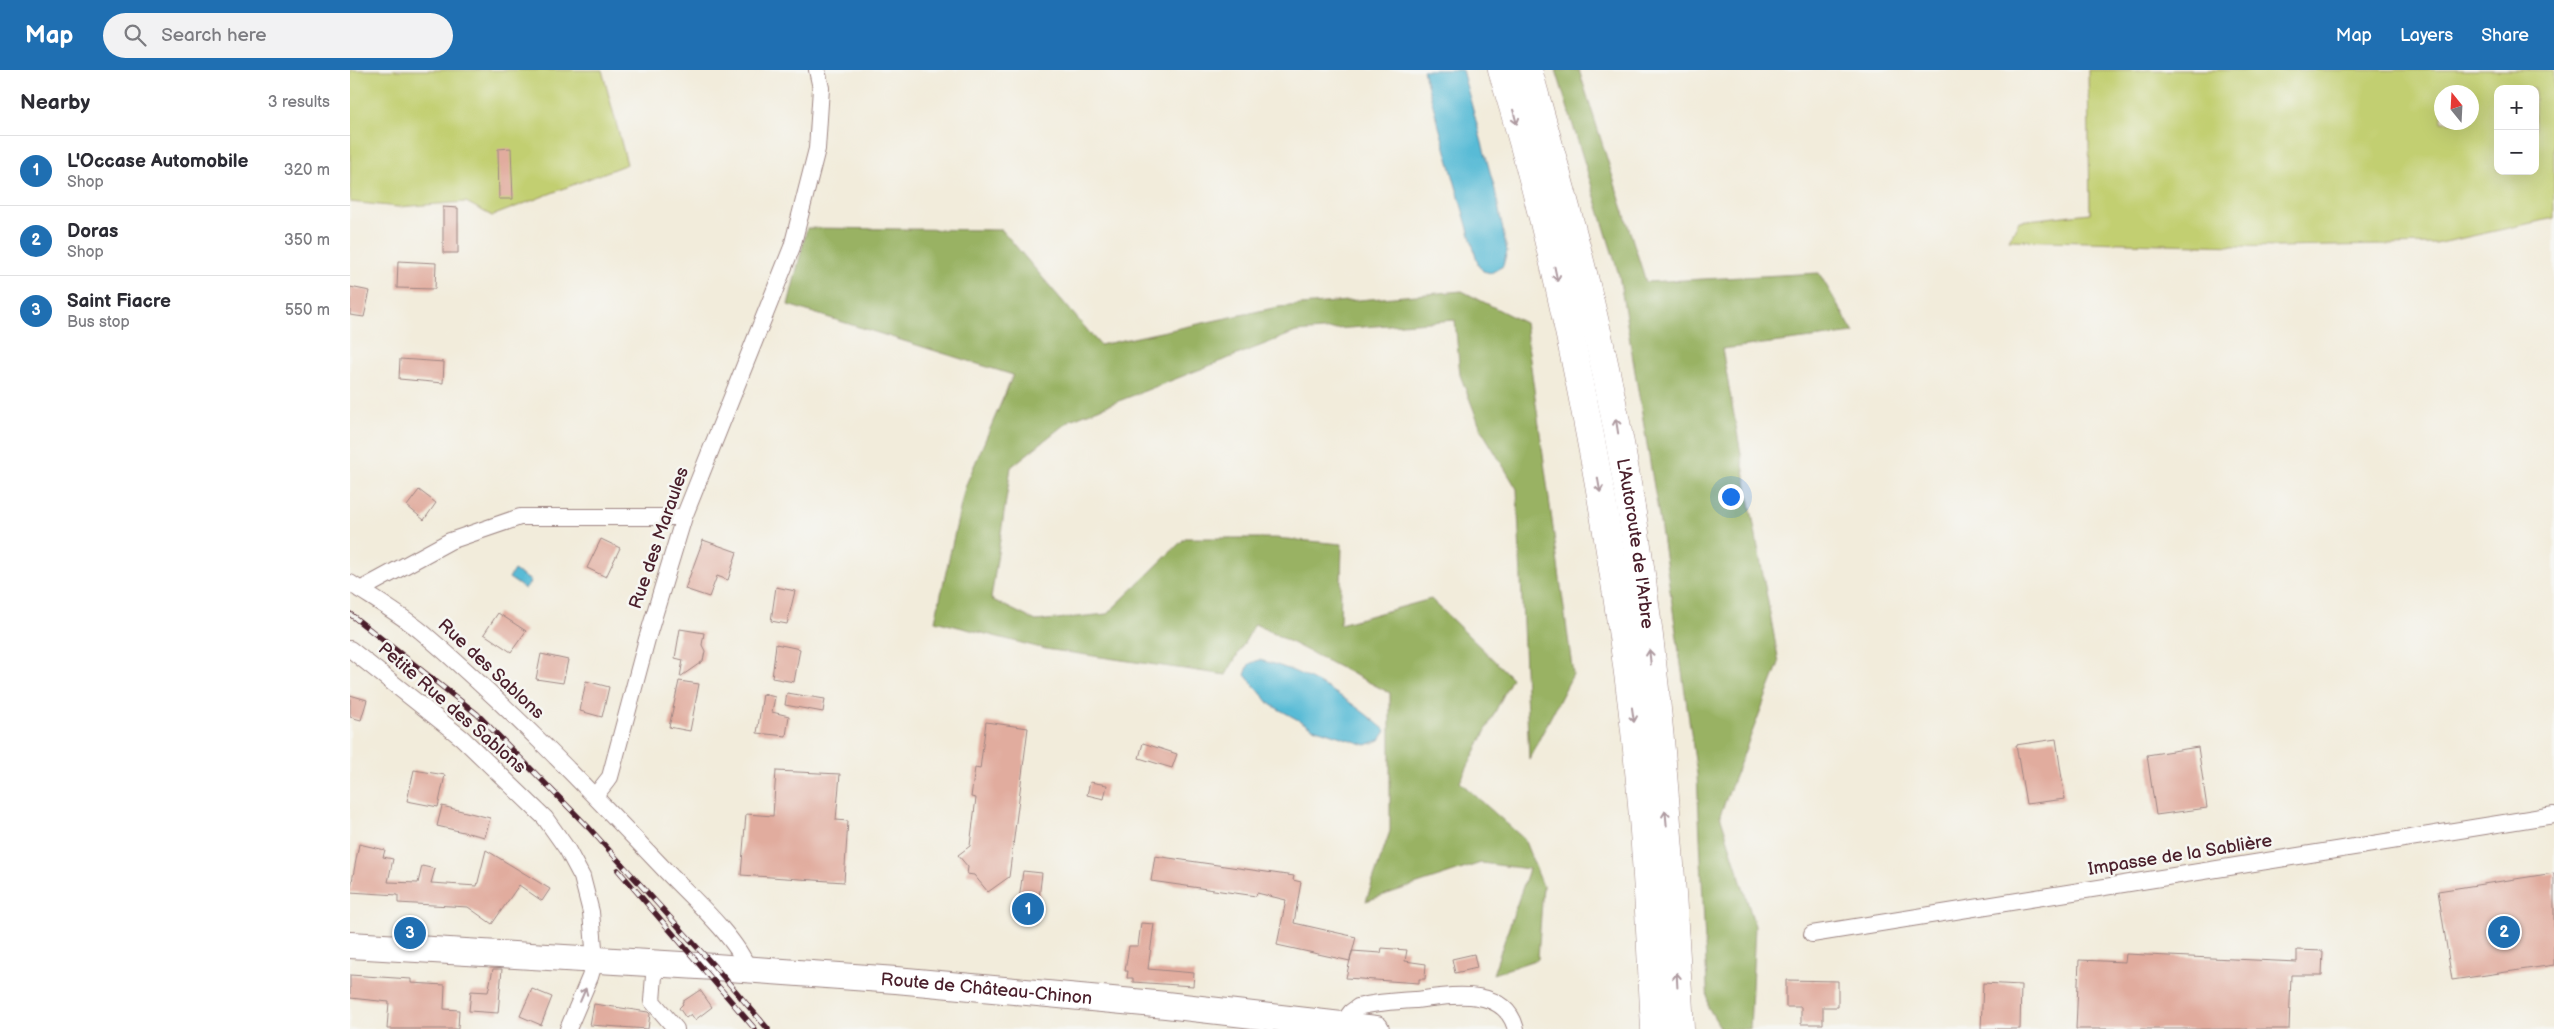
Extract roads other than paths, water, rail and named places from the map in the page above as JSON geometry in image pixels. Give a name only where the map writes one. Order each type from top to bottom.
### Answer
[{"type":"highway","name":"L'Autoroute de l'Arbre","points":[[1502,70],[1552,254],[1585,409],[1611,558],[1635,731],[1649,904],[1654,1029]]},
{"type":"highway","name":"L'Autoroute de l'Arbre","points":[[1528,70],[1577,245],[1613,407],[1630,511],[1648,635],[1661,763],[1680,1029]]},
{"type":"main road","name":"Route de Château-Chinon","points":[[350,945],[655,963],[896,980],[1376,1029]]},
{"type":"street","name":"Rue des Maraules","points":[[595,796],[610,777],[647,638],[684,517],[792,247],[817,149],[821,88],[817,70]]},
{"type":"street","points":[[355,586],[450,540],[520,517],[684,517]]},
{"type":"street","name":"Rue des Sablons","points":[[355,586],[421,631],[521,723],[595,796]]},
{"type":"street","name":"Petite Rue des Sablons","points":[[350,649],[462,738],[545,818],[582,877],[591,912],[595,960]]},
{"type":"street","points":[[595,796],[714,921],[744,958],[748,969]]},
{"type":"street","name":"Impasse de la Sablière","points":[[1812,934],[2554,815]]},
{"type":"street","points":[[568,1029],[590,978],[595,960]]},
{"type":"street","points":[[655,963],[652,1001],[676,1029]]},
{"type":"street","points":[[1340,1026],[1351,1012],[1369,1004],[1464,995],[1484,998],[1502,1006],[1514,1020],[1516,1029]]},
{"type":"water","points":[[1423,70],[1462,70],[1495,190],[1507,251],[1503,266],[1491,273],[1483,271],[1478,264]]},
{"type":"water","points":[[514,570],[531,581],[525,589],[509,578]]},
{"type":"water","points":[[1259,660],[1294,671],[1327,688],[1358,708],[1386,731],[1380,740],[1366,745],[1313,728],[1271,705],[1245,675],[1249,664]]},
{"type":"railway","points":[[350,614],[477,714],[589,828],[715,967],[768,1029]]},
{"type":"railway","points":[[618,870],[755,1029]]},
{"type":"place","name":"L'Occase Automobile","points":[[1028,909]]},
{"type":"place","name":"Doras","points":[[2504,932]]},
{"type":"place","name":"Saint Fiacre","points":[[410,933]]}]
